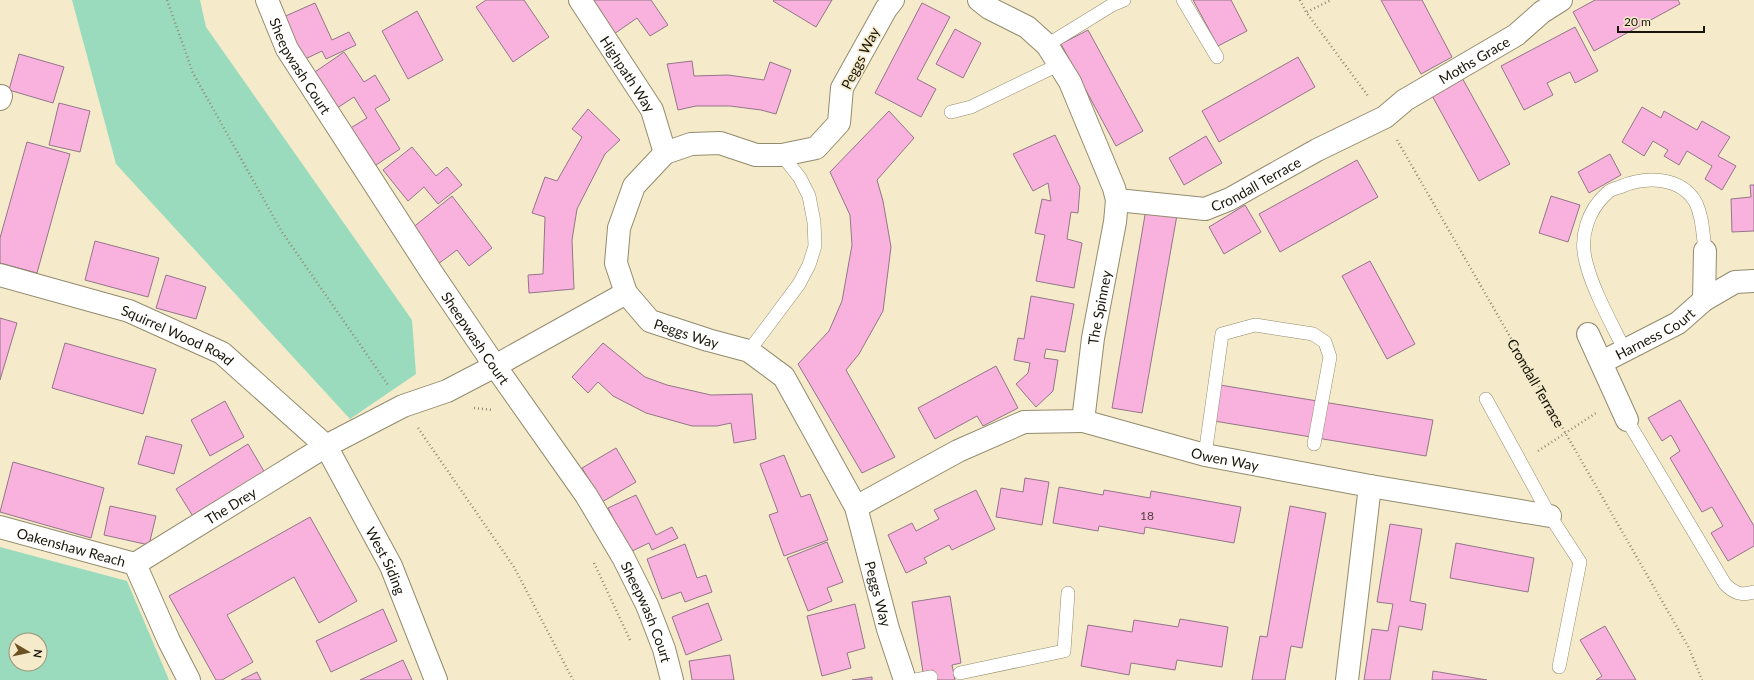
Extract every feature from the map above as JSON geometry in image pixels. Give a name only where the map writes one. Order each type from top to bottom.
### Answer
[{"type":"street","name":"Sheepwash Court","points":[[267,0],[287,49],[432,273],[495,366],[586,495],[623,557],[647,605],[664,649],[672,680]]},
{"type":"street","name":"Highpath Way","points":[[580,0],[652,110],[665,153]]},
{"type":"street","name":"Peggs Way","points":[[893,0],[886,8],[842,88],[839,123],[816,148],[782,155],[756,155],[720,143],[691,144],[665,153],[634,186],[619,228],[616,263],[626,293],[650,321],[708,340],[749,350],[784,376],[856,507],[888,629],[905,680]]},
{"type":"street","name":"The Spinney","points":[[979,0],[989,8],[1027,27],[1048,45],[1070,82],[1114,188],[1117,200],[1115,222],[1093,338],[1083,421]]},
{"type":"street","name":"Moths Grace","points":[[1385,118],[1405,100],[1516,35],[1542,12],[1561,0]]},
{"type":"street","name":"Crondall Terrace","points":[[1117,200],[1205,209],[1230,199],[1317,150],[1385,118]]},
{"type":"street","name":"Harness Court","points":[[1704,300],[1705,251]]},
{"type":"street","name":"Squirrel Wood Road","points":[[0,275],[129,311],[222,353],[326,446]]},
{"type":"street","name":"Harness Court","points":[[1602,362],[1678,323],[1704,300],[1735,282],[1754,281]]},
{"type":"street","name":"The Drey","points":[[135,564],[326,446],[403,406],[447,391],[626,293]]},
{"type":"street","name":"Harness Court","points":[[1588,334],[1627,420]]},
{"type":"street","name":"Owen Way","points":[[1083,421],[1205,455],[1370,486],[1550,516]]},
{"type":"street","points":[[856,507],[958,451],[1024,422],[1083,421]]},
{"type":"street","name":"West Siding","points":[[326,446],[392,566],[436,680]]},
{"type":"street","points":[[1347,680],[1370,486]]},
{"type":"street","name":"Oakenshaw Reach","points":[[0,527],[135,564],[169,641],[189,680]]},
{"type":"lane","points":[[1048,45],[1112,5],[1124,0]]},
{"type":"lane","points":[[1183,0],[1217,57]]},
{"type":"lane","points":[[951,112],[971,107],[1060,64]]},
{"type":"lane","points":[[749,350],[799,284],[809,265],[815,246],[814,222],[809,196],[800,178],[782,155]]},
{"type":"lane","points":[[1625,351],[1599,296],[1585,261],[1584,236],[1589,215],[1608,192],[1630,183],[1651,179],[1672,183],[1685,192],[1695,202],[1702,219],[1705,251]]},
{"type":"lane","points":[[1205,455],[1222,334],[1255,325],[1313,334],[1325,342],[1330,357],[1314,444]]},
{"type":"lane","points":[[1486,399],[1550,516],[1580,562],[1559,667]]},
{"type":"lane","points":[[1627,420],[1725,584],[1733,592],[1742,595],[1754,592]]},
{"type":"lane","points":[[960,673],[1064,651],[1068,593]]},
{"type":"lane","points":[[915,680],[931,677]]},
{"type":"path","points":[[168,0],[193,73],[282,232],[514,568],[572,680]]},
{"type":"path","name":"Crondall Terrace","points":[[1300,0],[1306,12],[1385,118],[1689,648],[1702,680]]},
{"type":"path","points":[[1306,12],[1331,0]]},
{"type":"path","points":[[1520,462],[1618,399]]},
{"type":"green space","points":[[72,0],[200,0],[206,27],[412,320],[416,374],[350,419],[116,164]]},
{"type":"green space","points":[[0,547],[127,581],[169,680],[0,680]]},
{"type":"building","points":[[486,0],[524,0],[549,37],[513,62],[476,7]]},
{"type":"building","points":[[591,0],[651,0],[668,25],[650,36],[637,18],[614,34]]},
{"type":"building","points":[[832,0],[816,27],[773,1]]},
{"type":"building","points":[[1193,0],[1231,0],[1247,31],[1218,46]]},
{"type":"building","points":[[1381,0],[1422,0],[1452,57],[1421,74]]},
{"type":"building","points":[[1595,0],[1678,0],[1680,4],[1594,51],[1573,12]]},
{"type":"building","points":[[315,3],[332,40],[349,32],[356,45],[326,59],[322,51],[301,61],[281,18]]},
{"type":"building","points":[[922,3],[950,17],[917,79],[936,89],[921,117],[875,93]]},
{"type":"building","points":[[417,11],[443,60],[408,79],[382,31]]},
{"type":"building","points":[[1575,27],[1598,71],[1575,83],[1570,72],[1547,83],[1553,95],[1524,110],[1501,66]]},
{"type":"building","points":[[955,29],[981,43],[963,78],[936,64]]},
{"type":"building","points":[[1088,30],[1143,131],[1116,146],[1061,44]]},
{"type":"building","points":[[344,52],[364,82],[375,75],[390,100],[375,109],[400,149],[373,167],[349,129],[367,118],[354,97],[334,110],[312,74]]},
{"type":"building","points":[[19,54],[64,67],[53,103],[9,90]]},
{"type":"building","points":[[1298,57],[1315,87],[1219,142],[1202,111]]},
{"type":"building","points":[[692,61],[694,76],[728,75],[764,80],[770,62],[791,70],[776,114],[761,110],[730,106],[696,106],[678,110],[667,64]]},
{"type":"building","points":[[1461,76],[1510,164],[1479,181],[1430,92]]},
{"type":"building","points":[[59,103],[90,111],[80,152],[49,145]]},
{"type":"building","points":[[1642,107],[1661,118],[1664,111],[1697,130],[1702,121],[1730,137],[1718,156],[1736,166],[1722,190],[1705,179],[1712,166],[1687,151],[1679,165],[1664,156],[1668,150],[1653,141],[1644,156],[1622,142]]},
{"type":"building","points":[[588,109],[620,140],[605,154],[577,209],[572,240],[574,289],[529,293],[528,275],[543,274],[545,217],[532,213],[545,177],[557,181],[582,137],[572,129]]},
{"type":"building","points":[[889,111],[914,138],[877,180],[883,201],[891,247],[883,311],[859,354],[846,370],[895,457],[862,473],[798,364],[829,331],[842,301],[852,245],[850,215],[830,172]]},
{"type":"building","points":[[1055,135],[1080,187],[1078,213],[1071,212],[1067,239],[1082,243],[1074,288],[1036,281],[1045,235],[1035,233],[1042,199],[1051,201],[1048,183],[1033,191],[1013,154]]},
{"type":"building","points":[[1206,136],[1222,163],[1184,185],[1169,158]]},
{"type":"building","points":[[27,142],[70,154],[37,273],[0,263],[0,238]]},
{"type":"building","points":[[412,147],[436,176],[447,167],[462,185],[438,204],[424,187],[408,201],[383,170]]},
{"type":"building","points":[[1610,154],[1621,175],[1589,193],[1578,172]]},
{"type":"building","points":[[1357,160],[1378,197],[1280,252],[1259,214]]},
{"type":"building","points":[[1750,185],[1754,185],[1754,231],[1732,232],[1731,199],[1751,197]]},
{"type":"building","points":[[452,196],[492,248],[469,266],[457,250],[438,264],[411,229]]},
{"type":"building","points":[[1551,196],[1580,205],[1568,242],[1539,233]]},
{"type":"building","points":[[1245,205],[1261,232],[1224,254],[1209,227]]},
{"type":"building","points":[[1146,209],[1177,215],[1142,413],[1112,408]]},
{"type":"building","points":[[95,241],[159,258],[148,297],[85,280]]},
{"type":"building","points":[[1370,261],[1415,344],[1387,359],[1342,276]]},
{"type":"building","points":[[166,275],[206,287],[196,319],[156,308]]},
{"type":"building","points":[[1031,296],[1074,304],[1065,352],[1046,349],[1044,358],[1058,360],[1053,391],[1036,407],[1016,384],[1028,373],[1030,363],[1014,360],[1018,338],[1024,339]]},
{"type":"building","points":[[0,318],[17,323],[0,380]]},
{"type":"building","points":[[65,343],[156,369],[143,414],[52,388]]},
{"type":"building","points":[[603,343],[645,377],[667,385],[711,395],[752,394],[756,439],[734,443],[731,423],[717,426],[692,426],[646,413],[613,396],[598,382],[588,393],[572,377]]},
{"type":"building","points":[[996,366],[1018,408],[983,426],[977,416],[935,439],[918,408]]},
{"type":"building","points":[[1220,385],[1433,420],[1426,456],[1214,421]]},
{"type":"building","points":[[1680,400],[1754,526],[1754,546],[1728,561],[1711,533],[1723,526],[1712,507],[1702,512],[1670,458],[1680,451],[1671,435],[1662,441],[1648,418]]},
{"type":"building","points":[[225,401],[244,437],[210,456],[191,420]]},
{"type":"building","points":[[146,436],[182,445],[174,474],[138,464]]},
{"type":"building","points":[[248,444],[265,473],[194,518],[176,489]]},
{"type":"building","points":[[616,448],[636,482],[602,502],[582,468]]},
{"type":"building","points":[[784,455],[801,497],[810,494],[828,540],[784,556],[769,515],[778,512],[760,464]]},
{"type":"building","points":[[13,462],[104,488],[91,538],[0,512]]},
{"type":"building","points":[[1025,478],[1049,482],[1042,525],[996,517],[1001,488],[1023,492]]},
{"type":"building","points":[[1059,487],[1103,495],[1104,490],[1150,498],[1151,491],[1241,507],[1234,543],[1145,527],[1144,534],[1099,526],[1098,531],[1053,523]]},
{"type":"building","points":[[976,490],[995,529],[952,550],[949,545],[924,558],[927,563],[906,573],[888,535],[912,523],[916,531],[939,519],[934,510]]},
{"type":"building","points":[[636,495],[656,535],[672,527],[678,538],[652,550],[649,543],[630,552],[608,508]]},
{"type":"building","points":[[110,506],[156,516],[149,545],[104,535]]},
{"type":"building","points":[[1290,506],[1326,513],[1302,648],[1291,646],[1285,680],[1252,680],[1260,636],[1267,637]]},
{"type":"building","points":[[310,517],[357,601],[319,623],[294,577],[227,615],[253,662],[222,680],[216,680],[169,596]]},
{"type":"building","points":[[1390,524],[1422,529],[1410,601],[1426,604],[1422,630],[1399,626],[1390,680],[1364,680],[1372,629],[1388,631],[1393,604],[1377,602]]},
{"type":"building","points":[[827,542],[843,582],[827,588],[832,601],[808,611],[787,558]]},
{"type":"building","points":[[1456,543],[1534,558],[1528,592],[1450,578]]},
{"type":"building","points":[[685,544],[697,578],[706,575],[712,592],[685,602],[681,592],[662,599],[647,559]]},
{"type":"building","points":[[950,596],[961,663],[952,665],[955,680],[934,680],[933,670],[923,672],[912,602]]},
{"type":"building","points":[[708,603],[722,640],[686,655],[672,617]]},
{"type":"building","points":[[855,604],[865,648],[847,653],[851,668],[822,676],[807,616]]},
{"type":"building","points":[[383,609],[397,641],[331,672],[316,641]]},
{"type":"building","points":[[1180,619],[1228,627],[1222,667],[1177,660],[1175,670],[1131,663],[1129,675],[1081,666],[1088,625],[1132,632],[1134,620],[1178,627]]},
{"type":"building","points":[[1605,626],[1636,680],[1596,680],[1602,676],[1580,640]]},
{"type":"building","points":[[730,655],[734,680],[692,680],[689,661]]},
{"type":"building","points":[[403,660],[412,680],[360,680]]},
{"type":"building","points":[[1433,671],[1487,680],[1432,680]]},
{"type":"building","points":[[257,672],[261,680],[241,680]]},
{"type":"building","points":[[872,677],[872,680],[852,680]]}]
